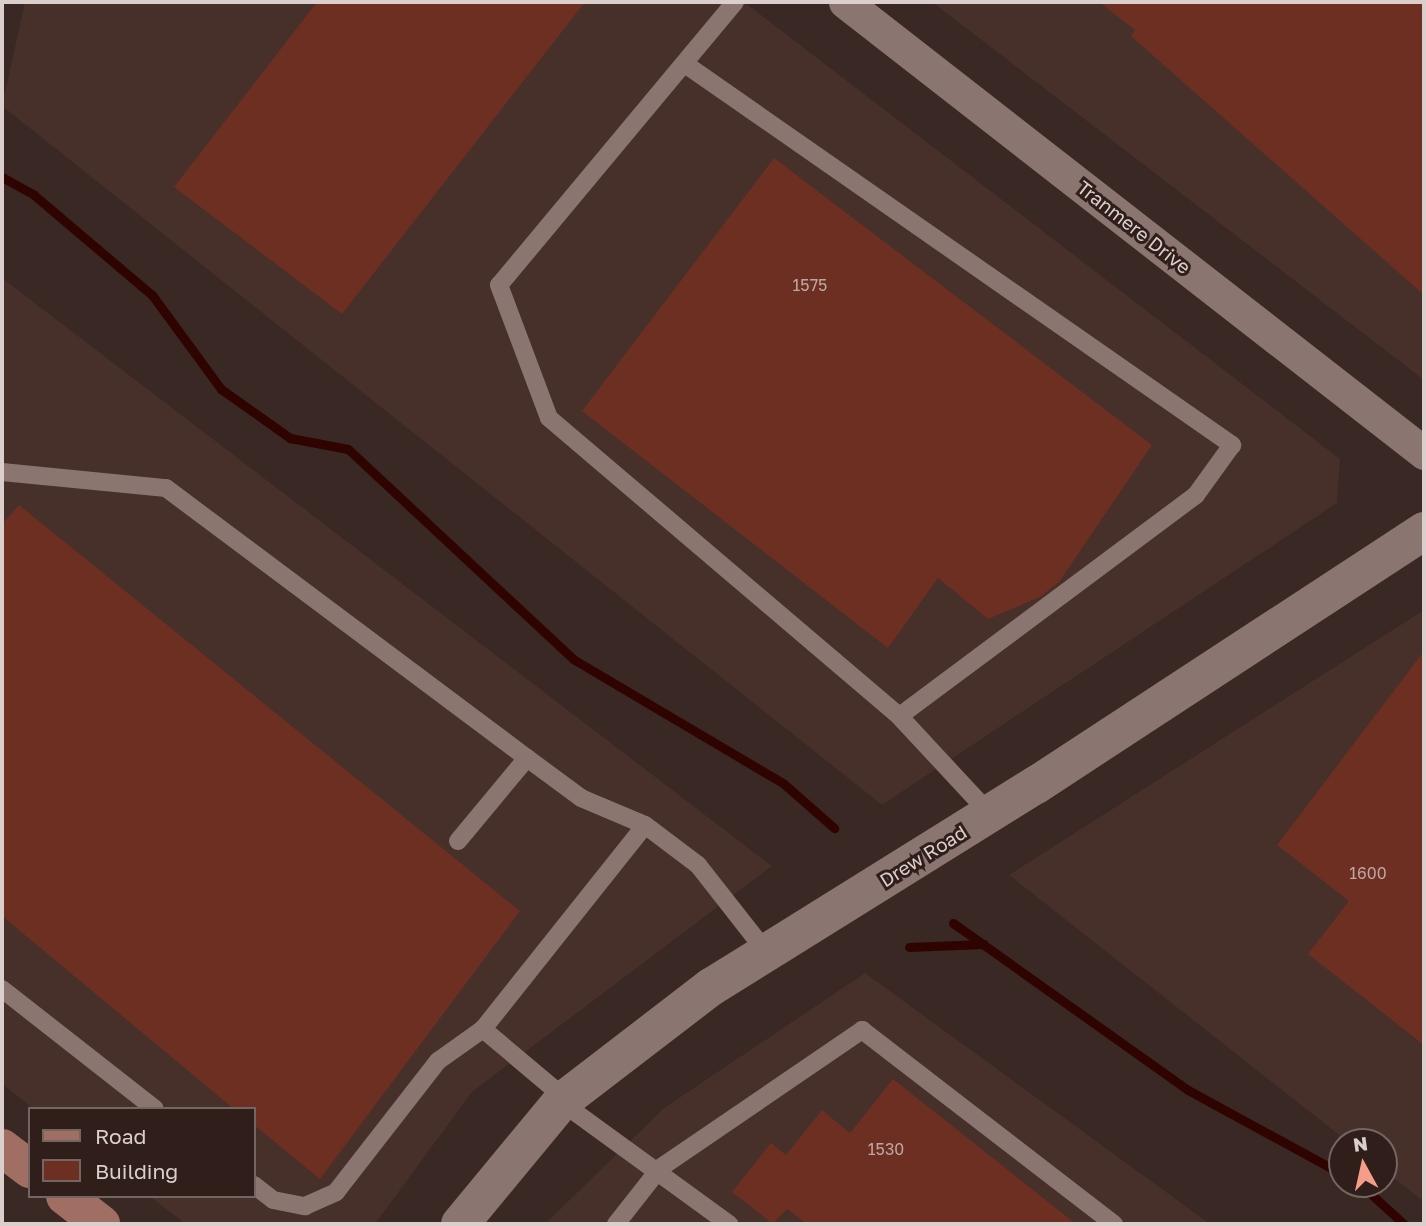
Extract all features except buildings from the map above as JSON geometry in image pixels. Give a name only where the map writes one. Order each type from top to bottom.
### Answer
[{"type":"main road","points":[[2,1147],[28,1167]]},
{"type":"main road","points":[[68,1198],[101,1224]]},
{"type":"street","name":"Tranmere Drive","points":[[845,2],[1424,453]]},
{"type":"street","name":"Drew Road","points":[[460,1224],[564,1100],[711,987],[990,814],[1424,531]]},
{"type":"lane","points":[[735,2],[499,285],[549,418],[899,716],[990,814]]},
{"type":"lane","points":[[685,64],[1232,444],[1196,495],[899,716]]},
{"type":"lane","points":[[2,472],[166,488],[581,798],[645,825],[698,865],[766,953]]},
{"type":"lane","points":[[458,841],[527,758]]},
{"type":"lane","points":[[256,1187],[273,1200],[305,1206],[336,1192],[438,1061],[483,1029],[645,825]]},
{"type":"lane","points":[[2,989],[152,1107]]},
{"type":"lane","points":[[483,1029],[564,1100],[660,1168],[729,1224]]},
{"type":"lane","points":[[616,1224],[660,1168],[862,1030],[1114,1224]]},
{"type":"shaded area","points":[[25,2],[744,2],[1340,459],[1337,503],[882,805],[2,106]]},
{"type":"shaded area","points":[[932,2],[1424,2],[1424,380]]},
{"type":"shaded area","points":[[2,278],[772,866],[472,1092],[375,1224],[186,1224],[152,1198],[256,1198],[256,1107],[31,1107],[2,1084]]},
{"type":"shaded area","points":[[1424,610],[1424,1202],[1398,1181],[1398,1128],[1330,1128],[1009,875]]},
{"type":"shaded area","points":[[865,973],[1210,1224],[545,1224],[664,1108]]},
{"type":"waterway","points":[[2,177],[34,195],[152,295],[221,389],[290,438],[348,449],[573,659],[784,784],[834,828]]},
{"type":"waterway","points":[[953,923],[1188,1090],[1328,1166]]},
{"type":"waterway","points":[[909,947],[984,944]]},
{"type":"waterway","points":[[1375,1198],[1404,1224]]}]
